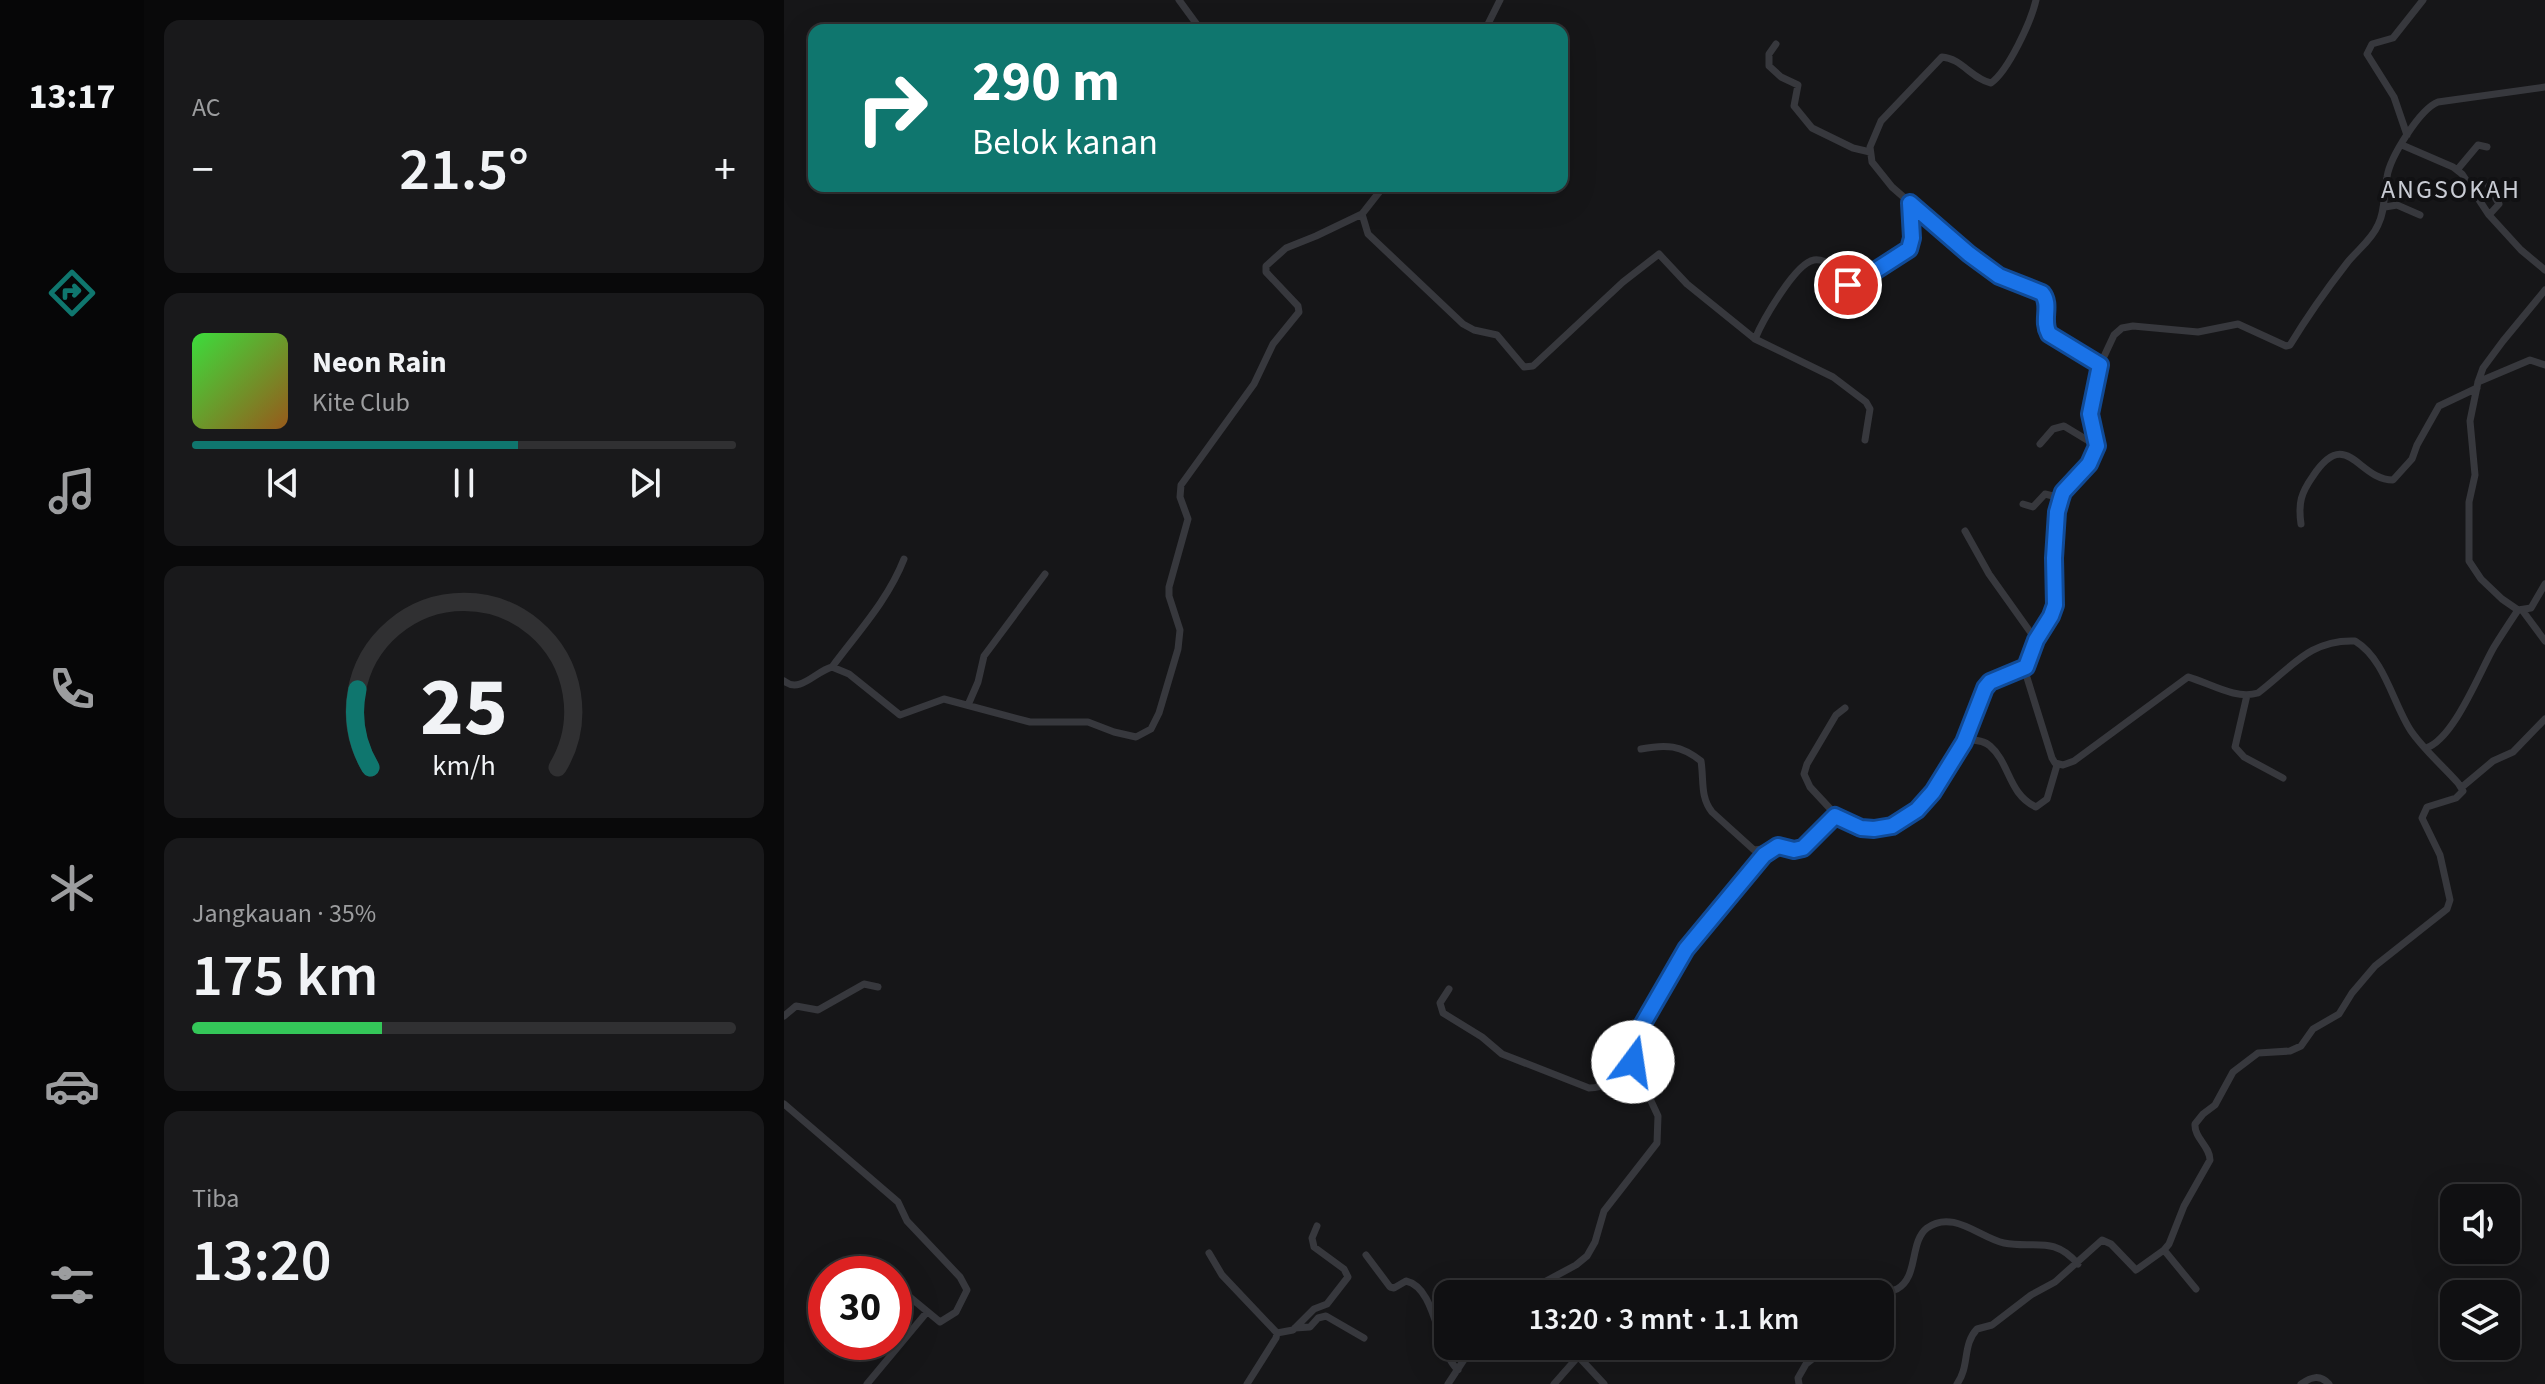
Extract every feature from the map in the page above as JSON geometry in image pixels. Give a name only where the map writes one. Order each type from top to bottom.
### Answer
[{"type":"street","points":[[1179,0],[1197,24]]},
{"type":"street","points":[[1488,24],[1500,0]]},
{"type":"street","points":[[2036,0],[2000,77],[1991,83],[1982,81],[1954,60],[1942,57],[1881,121],[1870,152],[1872,162],[1881,175],[1969,254],[1999,276],[2042,293],[2047,307],[2045,322],[2049,334],[2100,365]]},
{"type":"street","points":[[2407,135],[2394,97],[2367,54],[2372,44],[2393,38],[2423,0]]},
{"type":"street","points":[[1776,44],[1768,56],[1769,66],[1781,77],[1798,85],[1794,106],[1807,124],[1842,143],[1870,152]]},
{"type":"street","points":[[1965,739],[1980,741],[1991,747],[2021,796],[2036,807],[2047,799],[2057,765],[2047,746],[2024,668],[2055,605],[2057,512],[2063,492],[2089,464],[2097,446],[2090,414],[2100,365],[2114,335],[2122,328],[2133,326],[2198,332],[2238,324],[2283,345],[2290,345],[2346,263],[2370,239],[2385,207],[2387,174],[2423,111],[2438,102],[2545,87]]},
{"type":"street","points":[[2419,126],[2423,111]]},
{"type":"street","points":[[2402,145],[2457,170],[2510,239],[2545,270]]},
{"type":"street","points":[[2457,170],[2478,145],[2487,147]]},
{"type":"street","points":[[2488,185],[2499,204],[2489,215]]},
{"type":"street","points":[[832,667],[849,674],[900,715],[944,699],[1030,722],[1088,722],[1136,737],[1151,729],[1171,677],[1180,634],[1169,591],[1188,519],[1180,497],[1181,485],[1254,384],[1273,344],[1299,312],[1298,306],[1266,272],[1266,266],[1286,248],[1362,214],[1379,192]]},
{"type":"street","points":[[1755,339],[1762,321],[1783,290],[1811,260],[1833,266],[1851,286],[1909,249],[1912,238],[1910,203]]},
{"type":"street","points":[[2385,207],[2397,205],[2420,215]]},
{"type":"street","points":[[1362,214],[1368,234],[1463,324],[1497,335],[1524,367],[1533,366],[1623,282],[1659,254],[1687,284],[1755,339],[1833,377],[1866,402],[1870,409],[1865,440]]},
{"type":"street","points":[[2545,290],[2494,352],[2477,385],[2470,421],[2475,475],[2469,502],[2467,553],[2472,568],[2481,579],[2510,606],[2520,610],[2545,641]]},
{"type":"street","points":[[2301,524],[2300,499],[2329,457],[2339,453],[2351,457],[2377,476],[2393,480],[2412,459],[2439,406],[2530,360],[2545,365]]},
{"type":"street","points":[[2040,444],[2053,429],[2064,426],[2097,446]]},
{"type":"street","points":[[2023,504],[2033,507],[2045,494],[2061,498]]},
{"type":"street","points":[[1965,531],[1989,574],[2036,640]]},
{"type":"street","points":[[784,681],[790,686],[797,685],[832,667],[886,595],[904,559]]},
{"type":"street","points":[[968,705],[984,656],[1045,574]]},
{"type":"street","points":[[2426,748],[2441,739],[2469,697],[2494,647],[2520,610],[2531,608],[2545,584]]},
{"type":"street","points":[[1957,1384],[1965,1366],[1967,1343],[1977,1329],[1992,1325],[2020,1302],[2055,1282],[2104,1240],[2136,1270],[2164,1250],[2210,1160],[2210,1153],[2195,1131],[2195,1124],[2216,1104],[2233,1072],[2258,1053],[2290,1051],[2301,1046],[2313,1029],[2339,1014],[2375,966],[2447,909],[2450,900],[2440,855],[2422,818],[2427,807],[2456,798],[2462,793],[2462,787],[2408,726],[2382,673],[2355,641],[2325,642],[2258,693],[2236,693],[2188,677],[2074,761],[2057,765]]},
{"type":"street","points":[[1845,708],[1836,715],[1804,774],[1810,787],[1836,815],[1866,829],[1892,826],[1912,814],[1928,798],[1965,739],[1987,685],[2024,668]]},
{"type":"street","points":[[2247,695],[2235,747],[2244,757],[2283,778]]},
{"type":"street","points":[[2462,787],[2493,761],[2513,752],[2545,719]]},
{"type":"street","points":[[1641,749],[1670,745],[1683,748],[1701,761],[1703,792],[1708,807],[1754,850],[1778,846],[1794,850],[1803,848],[1836,815]]},
{"type":"street","points":[[1550,1280],[1587,1256],[1595,1242],[1604,1211],[1657,1143],[1658,1116],[1633,1060],[1633,1046],[1641,1027],[1686,949],[1734,888],[1771,848]]},
{"type":"street","points":[[784,1016],[796,1006],[818,1010],[864,984],[878,987]]},
{"type":"street","points":[[1449,989],[1440,1003],[1443,1013],[1482,1037],[1502,1054],[1521,1063],[1596,1088],[1610,1083],[1633,1060]]},
{"type":"street","points":[[784,1104],[892,1195],[907,1221],[966,1285],[960,1305],[943,1322],[912,1299]]},
{"type":"street","points":[[1894,1290],[1908,1275],[1921,1235],[1937,1224],[1963,1225],[2006,1243],[2051,1245],[2061,1248],[2078,1264]]},
{"type":"street","points":[[1295,1328],[1314,1309],[1327,1304],[1348,1277],[1346,1271],[1314,1247],[1312,1238],[1317,1226]]},
{"type":"street","points":[[2164,1250],[2196,1289]]},
{"type":"street","points":[[1209,1253],[1222,1275],[1277,1333]]},
{"type":"street","points":[[1366,1255],[1390,1287],[1406,1281],[1416,1285],[1438,1326],[1447,1359],[1458,1370]]},
{"type":"street","points":[[867,1384],[927,1312]]},
{"type":"street","points":[[1277,1333],[1310,1327],[1318,1318],[1326,1316],[1364,1338]]},
{"type":"street","points":[[1247,1384],[1277,1333]]},
{"type":"street","points":[[1448,1384],[1464,1360]]},
{"type":"street","points":[[1554,1384],[1575,1360]]},
{"type":"street","points":[[1582,1360],[1604,1384]]},
{"type":"street","points":[[1799,1384],[1798,1378],[1811,1360]]},
{"type":"street","points":[[2301,1384],[2315,1377],[2321,1377],[2329,1384]]},
{"type":"district","name":"ANGSOKAH","points":[[2451,189]]},
{"type":"route","points":[[1633,1062],[1635,1039],[1686,949],[1764,855],[1778,846],[1794,850],[1803,848],[1835,816],[1870,830],[1892,826],[1917,810],[1933,792],[1964,742],[1985,688],[1990,682],[2026,667],[2055,605],[2057,512],[2063,492],[2082,473],[2097,446],[2090,414],[2100,365],[2049,334],[2045,322],[2047,307],[2042,293],[1999,276],[1910,203],[1912,245],[1909,249],[1853,285],[1848,285]]}]
